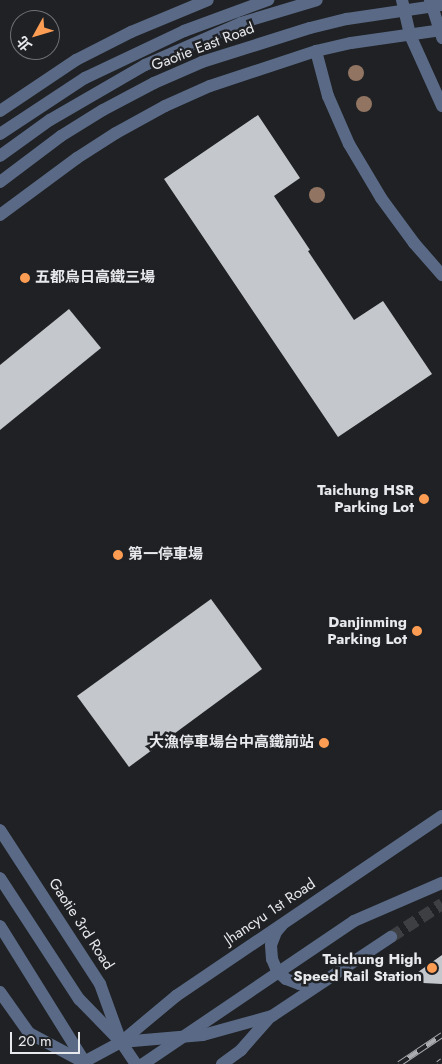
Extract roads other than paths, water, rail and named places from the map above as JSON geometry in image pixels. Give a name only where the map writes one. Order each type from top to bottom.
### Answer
[{"type":"street","points":[[0,110],[76,60],[130,32],[208,0]]},
{"type":"street","points":[[0,134],[40,106],[100,71],[184,31],[268,0]]},
{"type":"street","name":"Gaotie East Road","points":[[0,156],[50,120],[145,65],[241,23],[317,0]]},
{"type":"street","points":[[430,0],[442,38]]},
{"type":"street","points":[[403,5],[410,35],[442,106]]},
{"type":"street","name":"Gaotie East Road","points":[[0,182],[61,136],[103,110],[154,83],[202,62],[310,28],[403,5],[442,5]]},
{"type":"street","points":[[0,215],[77,158],[165,106],[218,83],[316,51],[351,43],[442,30]]},
{"type":"street","points":[[316,51],[328,96],[349,144],[381,198],[414,243],[442,275]]},
{"type":"street","name":"Jhancyu 1st Road","points":[[84,1063],[121,1042],[176,996],[442,816]]},
{"type":"street","name":"Gaotie 3rd Road","points":[[0,830],[100,984],[121,1042]]},
{"type":"street","name":"Gaotie 3rd Road","points":[[0,878],[79,998],[121,1042],[136,1064]]},
{"type":"street","points":[[143,1064],[354,921],[442,883]]},
{"type":"street","points":[[289,918],[276,932],[271,945],[272,959],[277,971],[286,979],[299,984],[314,983],[331,977]]},
{"type":"street","points":[[0,926],[84,1063]]},
{"type":"street","name":"Jhancyu 1st Road","points":[[121,1042],[203,1035],[272,1016],[391,937]]},
{"type":"street","points":[[0,992],[29,1033],[84,1063]]},
{"type":"street","points":[[222,1064],[241,1050],[272,1016]]},
{"type":"tunnel","points":[[391,937],[442,904]]},
{"type":"railway","points":[[399,1064],[442,1035]]},
{"type":"railway","points":[[438,1064],[442,1061]]},
{"type":"place","name":"五都烏日高鐵三場","points":[[25,278]]},
{"type":"place","name":"Taichung HSR Parking Lot","points":[[424,499]]},
{"type":"place","name":"第一停車場","points":[[118,555]]},
{"type":"place","name":"Danjinming Parking Lot","points":[[417,631]]},
{"type":"place","name":"大漁停車場台中高鐵前站","points":[[324,743]]},
{"type":"place","name":"Taichung High Speed Rail Station","points":[[432,968]]}]
